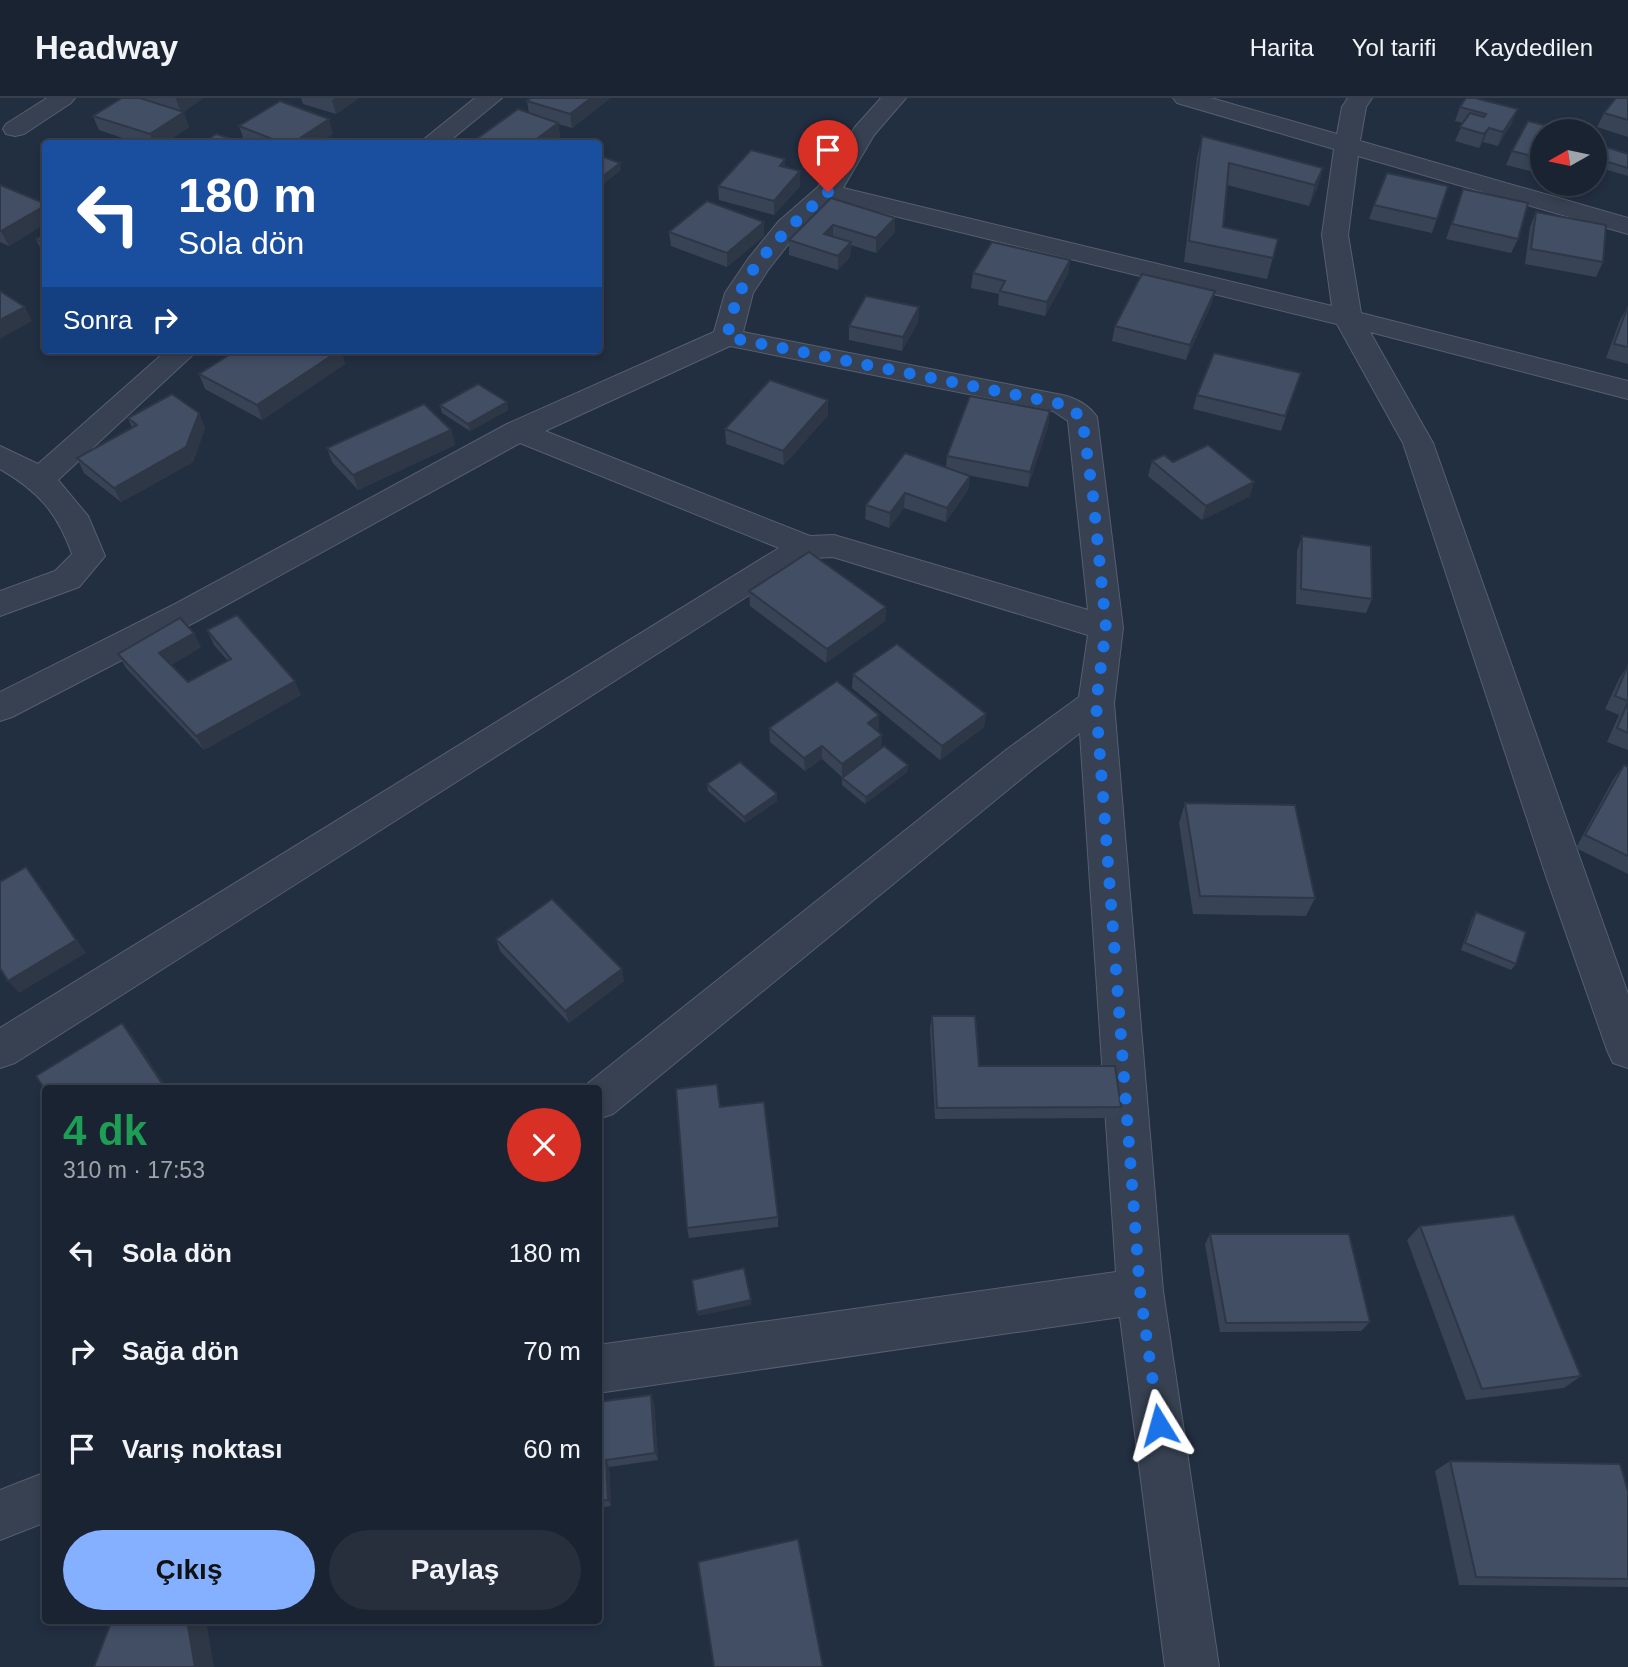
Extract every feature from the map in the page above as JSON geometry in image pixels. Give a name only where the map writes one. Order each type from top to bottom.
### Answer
[{"type":"street","points":[[17,130],[63,98]]},
{"type":"street","points":[[435,140],[490,98]]},
{"type":"street","points":[[727,337],[739,293],[752,274],[788,228],[828,192],[864,132],[894,98]]},
{"type":"street","points":[[1185,98],[1628,226]]},
{"type":"street","points":[[1360,98],[1354,107],[1335,234],[1348,318],[1418,443],[1564,876],[1628,1050]]},
{"type":"street","points":[[828,192],[1348,318],[1628,390]]},
{"type":"street","points":[[0,708],[187,612],[518,431],[727,337],[1062,404],[1082,417],[1106,628],[1096,703],[1140,1291],[1192,1667]]},
{"type":"street","points":[[40,479],[180,354]]},
{"type":"street","points":[[518,431],[807,547],[834,546],[1106,628]]},
{"type":"street","points":[[0,456],[40,479],[78,524],[89,556],[67,579],[0,604]]},
{"type":"street","points":[[0,1050],[766,570],[807,547]]},
{"type":"street","points":[[602,1097],[1019,760],[1096,703]]},
{"type":"street","points":[[602,1368],[1140,1291]]},
{"type":"street","points":[[0,1515],[42,1499]]},
{"type":"building","points":[[122,98],[140,98],[184,112],[150,134],[93,116]]},
{"type":"building","points":[[531,98],[591,98],[570,114],[527,101]]},
{"type":"building","points":[[1466,98],[1518,109],[1503,132],[1489,128],[1484,134],[1460,127],[1470,113],[1484,117],[1486,114],[1460,107]]},
{"type":"building","points":[[1616,98],[1628,98],[1628,120],[1604,113]]},
{"type":"building","points":[[280,101],[329,119],[297,140],[275,140],[239,126]]},
{"type":"building","points":[[518,109],[558,123],[535,140],[475,140]]},
{"type":"building","points":[[1528,121],[1530,122],[1530,156],[1512,151]]},
{"type":"building","points":[[216,134],[235,140],[208,140]]},
{"type":"building","points":[[1202,136],[1323,168],[1315,185],[1229,163],[1223,227],[1278,239],[1273,258],[1189,241]]},
{"type":"building","points":[[1607,147],[1628,154],[1628,168],[1607,162]]},
{"type":"building","points":[[751,150],[785,159],[780,166],[800,171],[774,201],[718,186]]},
{"type":"building","points":[[602,156],[620,163],[602,177]]},
{"type":"building","points":[[1387,173],[1448,186],[1437,219],[1374,205]]},
{"type":"building","points":[[0,185],[42,202],[42,207],[0,231]]},
{"type":"building","points":[[1463,189],[1528,203],[1518,239],[1452,224]]},
{"type":"building","points":[[831,198],[895,218],[876,238],[833,225],[824,234],[851,242],[838,256],[789,240]]},
{"type":"building","points":[[707,201],[764,222],[727,253],[669,232]]},
{"type":"building","points":[[1536,212],[1606,225],[1603,262],[1531,249]]},
{"type":"building","points":[[992,242],[1070,260],[1047,302],[1000,291],[1005,281],[973,273]]},
{"type":"building","points":[[1142,274],[1215,291],[1190,345],[1115,326]]},
{"type":"building","points":[[0,291],[25,307],[0,320]]},
{"type":"building","points":[[866,296],[919,307],[903,337],[849,326]]},
{"type":"building","points":[[1628,306],[1628,347],[1614,344]]},
{"type":"building","points":[[1214,353],[1301,373],[1285,416],[1197,395]]},
{"type":"building","points":[[231,354],[334,354],[257,405],[199,374]]},
{"type":"building","points":[[770,380],[828,400],[783,451],[725,429]]},
{"type":"building","points":[[478,384],[507,402],[468,424],[440,405]]},
{"type":"building","points":[[172,394],[199,413],[186,447],[114,488],[77,458],[137,425],[128,418]]},
{"type":"building","points":[[970,396],[1050,411],[1030,472],[947,456]]},
{"type":"building","points":[[424,404],[451,430],[353,475],[327,448]]},
{"type":"building","points":[[1208,445],[1254,482],[1206,506],[1152,461],[1164,455],[1173,462]]},
{"type":"building","points":[[905,453],[970,476],[947,508],[905,493],[890,513],[866,505]]},
{"type":"building","points":[[1302,536],[1371,546],[1372,599],[1301,589]]},
{"type":"building","points":[[809,552],[886,607],[827,649],[749,591]]},
{"type":"building","points":[[237,615],[295,681],[196,736],[118,654],[180,618],[194,633],[159,653],[188,682],[231,659],[207,630]]},
{"type":"building","points":[[897,644],[986,714],[942,746],[853,674]]},
{"type":"building","points":[[1628,665],[1628,701],[1615,696]]},
{"type":"building","points":[[837,681],[879,715],[868,723],[882,735],[842,764],[822,746],[804,758],[769,728]]},
{"type":"building","points":[[1628,702],[1628,733],[1617,728]]},
{"type":"building","points":[[884,746],[908,765],[866,797],[842,778]]},
{"type":"building","points":[[740,762],[777,794],[744,817],[707,784]]},
{"type":"building","points":[[1624,765],[1628,767],[1628,856],[1585,835]]},
{"type":"building","points":[[1185,803],[1295,805],[1315,898],[1200,896]]},
{"type":"building","points":[[26,867],[76,940],[8,981],[0,968],[0,882]]},
{"type":"building","points":[[552,899],[622,969],[565,1011],[496,939]]},
{"type":"building","points":[[1476,912],[1526,932],[1516,964],[1465,943]]},
{"type":"building","points":[[932,1016],[975,1016],[979,1066],[1115,1066],[1121,1107],[937,1108]]},
{"type":"building","points":[[122,1023],[163,1085],[42,1085],[36,1076]]},
{"type":"building","points":[[717,1084],[720,1107],[764,1102],[778,1217],[687,1228],[676,1089]]},
{"type":"building","points":[[1514,1215],[1581,1376],[1482,1389],[1420,1226]]},
{"type":"building","points":[[1210,1234],[1349,1234],[1370,1322],[1226,1323]]},
{"type":"building","points":[[744,1268],[751,1300],[697,1312],[692,1280]]},
{"type":"building","points":[[651,1395],[655,1453],[606,1460],[608,1500],[602,1501],[602,1401]]},
{"type":"building","points":[[1450,1461],[1620,1464],[1628,1491],[1628,1579],[1476,1577]]},
{"type":"building","points":[[798,1539],[823,1667],[714,1667],[698,1562]]},
{"type":"building","points":[[110,1624],[188,1624],[195,1667],[94,1667]]},
{"type":"route","points":[[828,192],[788,228],[758,265],[739,293],[727,337],[1062,404],[1082,417],[1106,628],[1096,703],[1140,1291],[1159,1425]]}]
